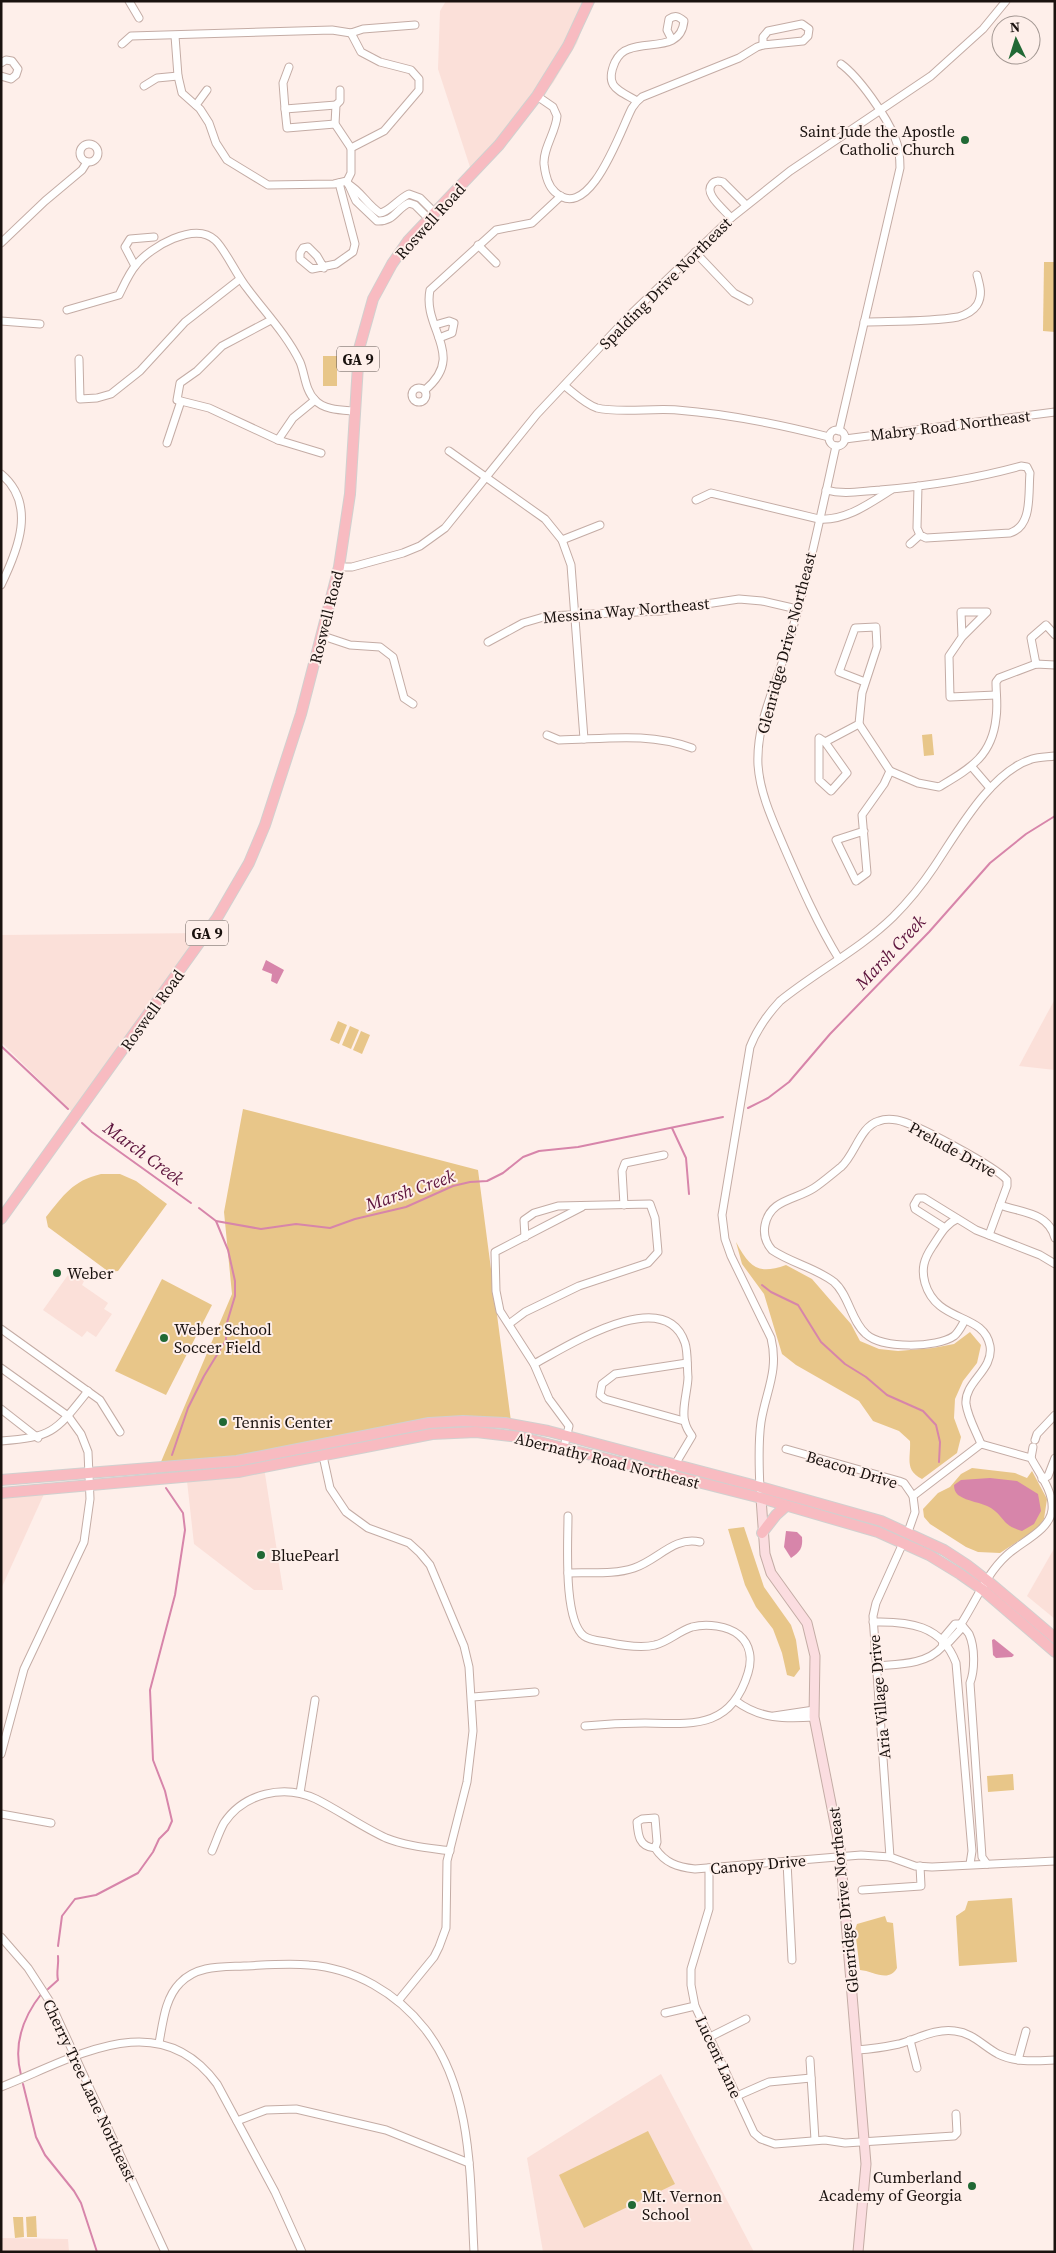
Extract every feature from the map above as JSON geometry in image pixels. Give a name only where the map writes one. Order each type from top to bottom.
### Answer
[{"type":"main road","name":"Roswell Road","points":[[1,1219],[212,926],[237,886],[265,825],[301,714],[323,636],[339,567],[350,494],[359,350],[373,299],[392,264],[408,241],[499,145],[537,96],[568,46],[589,1]]},
{"type":"main road","name":"Abernathy Road Northeast","points":[[4,1481],[90,1472],[237,1461],[274,1455],[378,1432],[446,1422],[505,1423],[567,1436],[760,1487],[864,1516],[908,1532],[944,1550],[986,1579],[1055,1638]]},
{"type":"main road","name":"Abernathy Road Northeast","points":[[1,1494],[238,1472],[419,1436],[463,1432],[520,1436],[852,1523],[903,1543],[938,1560],[980,1588],[1055,1652]]},
{"type":"main road","points":[[762,1533],[786,1506]]},
{"type":"street","points":[[129,1],[140,18]]},
{"type":"street","name":"Spalding Drive Northeast","points":[[339,567],[361,564],[420,546],[451,522],[537,414],[630,315],[731,218],[790,171],[916,87],[958,53],[983,29],[1006,1]]},
{"type":"street","points":[[537,96],[553,107],[557,120],[544,165],[551,186],[562,196],[569,198],[583,193],[604,168],[637,101],[647,94],[739,58],[757,46],[803,41],[808,36],[809,29],[802,24],[768,31],[762,37],[763,45]]},
{"type":"street","points":[[122,44],[131,36],[332,30],[351,33],[363,29],[414,25]]},
{"type":"street","points":[[351,33],[360,52],[380,62],[411,70],[419,79],[419,90],[384,131],[351,148]]},
{"type":"street","points":[[176,36],[178,76],[182,93],[196,105],[210,123],[216,143],[227,160],[268,186],[348,182]]},
{"type":"street","points":[[637,101],[617,90],[611,82],[610,73],[617,58],[630,48],[661,45],[671,38]]},
{"type":"street","points":[[1,63],[6,60],[12,61],[18,69],[16,75],[11,79],[1,76]]},
{"type":"street","points":[[839,431],[900,168],[900,154],[896,139],[858,79],[841,64]]},
{"type":"street","points":[[289,67],[283,82],[287,128],[335,124]]},
{"type":"street","points":[[144,86],[156,78],[178,76]]},
{"type":"street","points":[[196,105],[207,90]]},
{"type":"street","points":[[340,90],[340,101],[336,105],[335,124],[351,148],[351,173],[348,182],[356,201],[377,221],[391,220],[403,206],[409,203],[416,205],[432,216]]},
{"type":"street","points":[[285,110],[336,105]]},
{"type":"street","points":[[1,243],[45,201],[82,170],[87,162]]},
{"type":"street","points":[[731,218],[710,194],[709,188],[712,183],[718,180],[723,182],[746,206]]},
{"type":"street","points":[[324,268],[350,256],[355,244],[339,183]]},
{"type":"street","points":[[425,390],[436,381],[443,363],[443,348],[427,303],[430,290],[496,230],[532,223],[562,196]]},
{"type":"street","points":[[67,310],[119,295],[135,266],[163,244],[185,233],[199,233],[215,240],[240,279],[300,361],[309,392],[315,400],[325,407],[354,412]]},
{"type":"street","points":[[135,266],[125,246],[130,239],[154,237]]},
{"type":"street","points":[[478,245],[496,263]]},
{"type":"street","points":[[695,252],[734,294],[749,300]]},
{"type":"street","points":[[864,322],[950,318],[964,315],[974,309],[980,298],[981,292],[977,275]]},
{"type":"street","points":[[79,359],[80,399],[97,398],[111,394],[140,371],[186,322],[240,279]]},
{"type":"street","points":[[1,320],[40,324]]},
{"type":"street","points":[[271,320],[222,346],[197,371],[180,383],[178,400],[209,408],[278,440],[321,453]]},
{"type":"street","points":[[434,325],[449,321],[454,323],[452,332],[439,338]]},
{"type":"street","points":[[565,386],[587,403],[600,409],[672,410],[734,416],[781,424],[829,438]]},
{"type":"street","points":[[278,440],[293,418],[315,400]]},
{"type":"street","points":[[167,443],[181,401]]},
{"type":"street","name":"Mabry Road Northeast","points":[[845,439],[1055,412]]},
{"type":"street","points":[[839,431],[844,434],[845,439],[841,445],[836,446],[831,444],[829,438],[832,432],[839,431]]},
{"type":"street","name":"Glenridge Drive Northeast","points":[[836,446],[787,648],[763,719],[758,753],[760,778],[768,810],[810,907],[839,959],[780,1001],[767,1014],[755,1033],[745,1064],[722,1215],[725,1239],[771,1338],[774,1352],[772,1382],[761,1424],[760,1487],[765,1554],[772,1573],[807,1623],[815,1656],[814,1713],[834,1810],[841,1856],[865,2141],[866,2164],[858,2252]]},
{"type":"street","points":[[449,451],[545,519],[562,540],[571,565],[584,739]]},
{"type":"street","points":[[826,490],[834,492],[891,490],[918,486],[968,479],[1021,466],[1027,467],[1030,474],[1026,520],[1018,530],[926,538],[920,535],[917,528],[918,486]]},
{"type":"street","points":[[1,474],[17,493],[22,515],[18,544],[1,585]]},
{"type":"street","points":[[696,500],[711,493],[828,520],[849,514],[891,490]]},
{"type":"street","points":[[562,540],[600,525]]},
{"type":"street","points":[[1018,530],[1021,538]]},
{"type":"street","points":[[910,544],[920,535]]},
{"type":"street","name":"Messina Way Northeast","points":[[488,642],[534,619],[660,611],[739,600],[762,601],[797,609]]},
{"type":"street","points":[[1036,664],[1031,638],[1046,625],[1055,635]]},
{"type":"street","points":[[866,682],[839,672],[855,628],[876,627],[877,647],[866,682],[862,693],[859,724],[890,771],[918,782],[939,787],[972,767],[985,753],[997,717],[996,682],[999,678],[1036,664],[1055,665]]},
{"type":"street","points":[[323,636],[350,645],[380,648],[393,657],[404,698],[413,704]]},
{"type":"street","points":[[962,637],[949,656],[950,697],[996,695]]},
{"type":"street","points":[[825,742],[859,724]]},
{"type":"street","points":[[547,735],[559,740],[650,738],[672,741],[692,748]]},
{"type":"street","points":[[818,738],[825,742],[847,773],[831,791],[819,780],[818,738]]},
{"type":"street","points":[[839,959],[875,934],[906,903],[933,868],[961,824],[990,788],[1014,769],[1032,759],[1055,756]]},
{"type":"street","points":[[972,767],[990,788]]},
{"type":"street","points":[[864,831],[836,840],[856,881],[867,873],[864,831],[862,815],[884,784],[890,771]]},
{"type":"street","name":"Prelude Drive","points":[[965,1320],[956,1335],[945,1341],[895,1345],[878,1342],[861,1329],[840,1291],[832,1281],[772,1250],[764,1233],[766,1221],[771,1211],[778,1204],[814,1189],[842,1166],[852,1155],[867,1129],[873,1123],[882,1120],[898,1120],[944,1140],[1007,1180],[1008,1186],[1000,1205]]},
{"type":"street","points":[[624,1205],[622,1171],[625,1163],[664,1155]]},
{"type":"street","points":[[945,1228],[915,1209],[914,1205],[918,1198],[924,1198],[957,1219],[989,1235],[1040,1255],[1055,1264]]},
{"type":"street","points":[[509,1324],[525,1312],[579,1286],[648,1263],[658,1252],[655,1218],[650,1204],[582,1207],[558,1206],[534,1213],[524,1220],[525,1237]]},
{"type":"street","points":[[989,1235],[1000,1205],[1044,1219],[1051,1226],[1055,1238]]},
{"type":"street","points":[[564,1447],[569,1426],[550,1399],[534,1364],[500,1311],[496,1291],[495,1252],[582,1207]]},
{"type":"street","points":[[957,1219],[950,1222],[945,1228],[927,1255],[923,1267],[923,1277],[933,1302],[980,1328],[986,1334],[991,1348],[988,1364],[971,1387],[966,1400],[968,1413],[981,1444]]},
{"type":"street","points":[[534,1364],[597,1330],[650,1317],[670,1323],[676,1328],[685,1343],[688,1378],[684,1421],[692,1436],[674,1465],[671,1476]]},
{"type":"street","points":[[1,1329],[100,1400],[120,1432]]},
{"type":"street","points":[[684,1421],[605,1399],[600,1394],[602,1384],[615,1374],[686,1363]]},
{"type":"street","points":[[1,1368],[68,1416],[88,1452],[90,1472],[90,1514],[84,1542],[24,1669],[1,1754]]},
{"type":"street","points":[[1,1441],[38,1438],[52,1431],[68,1416],[88,1391]]},
{"type":"street","points":[[1,1409],[38,1438]]},
{"type":"street","points":[[943,1642],[949,1642],[960,1630],[960,1624],[976,1601],[980,1588],[1006,1555],[1043,1527],[1052,1512],[1051,1495],[1031,1458],[1037,1434],[1055,1415]]},
{"type":"street","points":[[981,1444],[1031,1458]]},
{"type":"street","points":[[908,1532],[915,1512],[913,1496],[981,1444]]},
{"type":"street","name":"Beacon Drive","points":[[786,1450],[900,1481],[904,1483],[913,1496]]},
{"type":"street","points":[[323,1456],[330,1488],[346,1512],[368,1528],[408,1543],[430,1565],[464,1646],[473,1698],[474,1731],[470,1765],[446,1873],[447,1919],[443,1939],[434,1957],[398,2001]]},
{"type":"street","points":[[1042,1479],[1048,1476],[1055,1458]]},
{"type":"street","points":[[568,1516],[568,1573],[572,1613],[575,1626],[585,1637],[613,1644],[654,1645],[693,1627],[710,1626],[726,1628],[737,1633],[747,1644],[751,1660],[745,1682],[736,1702],[701,1723],[687,1725],[612,1723],[585,1726]]},
{"type":"street","points":[[568,1573],[621,1571],[651,1560],[679,1542],[689,1540],[700,1542]]},
{"type":"street","name":"Aria Village Drive","points":[[890,1857],[873,1622],[876,1603],[903,1543]]},
{"type":"street","points":[[873,1622],[909,1622],[919,1625],[931,1630],[953,1653],[956,1663],[972,1851],[970,1864]]},
{"type":"street","points":[[960,1624],[968,1634],[973,1657],[973,1676],[970,1683],[982,1857],[987,1864]]},
{"type":"street","points":[[876,1666],[914,1662],[938,1651],[943,1642]]},
{"type":"street","points":[[473,1698],[535,1692]]},
{"type":"street","points":[[300,1794],[315,1700]]},
{"type":"street","points":[[736,1702],[756,1714],[793,1716],[814,1713]]},
{"type":"street","points":[[212,1851],[225,1822],[245,1803],[258,1796],[272,1792],[300,1794],[316,1799],[389,1838],[413,1845],[450,1851]]},
{"type":"street","points":[[1,1814],[50,1823]]},
{"type":"street","name":"Canopy Drive","points":[[655,1848],[657,1842],[655,1818],[642,1819],[637,1822],[638,1834],[642,1844],[648,1848],[655,1848],[668,1862],[677,1867],[709,1868],[841,1856],[890,1857],[920,1866],[932,1867],[970,1864],[1007,1865],[1055,1861]]},
{"type":"street","points":[[787,1862],[792,1960]]},
{"type":"street","points":[[862,1890],[921,1886],[920,1866]]},
{"type":"street","name":"Lucent Lane","points":[[709,1868],[709,1909],[691,1969],[691,1985],[695,2006],[750,2125],[761,2139],[775,2144],[815,2140],[845,2143],[954,2136],[957,2133],[956,2114]]},
{"type":"street","name":"Cherry Tree Lane Northeast","points":[[1,1937],[39,1984],[75,2057],[165,2252]]},
{"type":"street","points":[[159,2043],[167,2005],[174,1990],[188,1976],[208,1968],[293,1964],[323,1966],[363,1979],[398,2001],[426,2029],[446,2064],[464,2122],[469,2163],[474,2252]]},
{"type":"street","points":[[665,2013],[695,2006]]},
{"type":"street","points":[[710,2037],[746,2019]]},
{"type":"street","points":[[858,2050],[910,2040],[940,2031],[960,2032],[966,2033],[998,2054],[1018,2060],[1055,2060]]},
{"type":"street","points":[[1018,2060],[1026,2031]]},
{"type":"street","points":[[910,2040],[918,2068]]},
{"type":"street","points":[[1,2088],[75,2057],[121,2042],[141,2041],[159,2043],[185,2054],[205,2069],[217,2084],[275,2192],[302,2252]]},
{"type":"street","points":[[810,2060],[815,2140]]},
{"type":"street","points":[[737,2096],[769,2082],[811,2078]]},
{"type":"street","points":[[237,2121],[266,2110],[296,2109],[386,2130],[469,2163]]},
{"type":"shaded area","points":[[446,1],[592,1],[577,43],[553,83],[518,124],[471,170],[438,69],[440,11]]},
{"type":"shaded area","points":[[1044,262],[1055,262],[1055,332],[1043,331]]},
{"type":"shaded area","points":[[323,356],[337,356],[337,386],[323,386]]},
{"type":"shaded area","points":[[932,734],[934,755],[924,756],[922,735]]},
{"type":"shaded area","points":[[204,933],[73,1113],[1,1042],[1,935]]},
{"type":"shaded area","points":[[266,960],[284,970],[277,984],[271,981],[272,974],[262,970]]},
{"type":"shaded area","points":[[1055,999],[1055,1070],[1019,1066],[1042,1023]]},
{"type":"shaded area","points":[[338,1021],[347,1025],[339,1044],[330,1040]]},
{"type":"shaded area","points":[[350,1026],[359,1030],[351,1049],[342,1045]]},
{"type":"shaded area","points":[[361,1031],[370,1035],[362,1054],[353,1050]]},
{"type":"shaded area","points":[[243,1109],[478,1170],[512,1429],[458,1425],[374,1435],[317,1450],[240,1466],[155,1476],[232,1294],[224,1212]]},
{"type":"shaded area","points":[[101,1174],[120,1174],[136,1181],[167,1204],[118,1271],[109,1272],[48,1227],[46,1217],[69,1190],[91,1177]]},
{"type":"shaded area","points":[[736,1242],[746,1258],[756,1267],[768,1269],[786,1265],[812,1279],[851,1324],[860,1341],[879,1349],[898,1351],[933,1348],[954,1344],[970,1332],[981,1345],[977,1363],[963,1381],[955,1399],[954,1418],[961,1437],[957,1453],[922,1479],[911,1468],[909,1458],[910,1441],[899,1431],[873,1421],[859,1401],[796,1365],[782,1354],[764,1294],[742,1264]]},
{"type":"shaded area","points":[[68,1275],[74,1280],[77,1276],[84,1281],[82,1285],[108,1303],[104,1309],[112,1314],[96,1337],[87,1331],[82,1337],[43,1310]]},
{"type":"shaded area","name":"Weber School Soccer Field","points":[[162,1279],[212,1305],[166,1395],[115,1371]]},
{"type":"shaded area","points":[[263,1461],[283,1590],[254,1590],[194,1544],[186,1472]]},
{"type":"shaded area","points":[[972,1468],[1015,1473],[1027,1478],[1032,1471],[1047,1499],[1044,1519],[1037,1529],[1000,1553],[978,1552],[966,1547],[930,1524],[924,1517],[923,1509],[938,1493],[950,1487],[961,1474]]},
{"type":"shaded area","points":[[990,1478],[1017,1481],[1038,1494],[1041,1511],[1034,1524],[1022,1531],[1015,1529],[1007,1524],[991,1508],[958,1495],[955,1490],[954,1485],[961,1480]]},
{"type":"shaded area","points":[[48,1485],[39,1505],[1,1589],[1,1488]]},
{"type":"shaded area","points":[[744,1527],[764,1587],[791,1625],[796,1640],[800,1669],[794,1677],[787,1675],[782,1653],[773,1629],[756,1607],[745,1585],[728,1529]]},
{"type":"shaded area","points":[[786,1531],[797,1532],[802,1537],[800,1549],[791,1558],[784,1547]]},
{"type":"shaded area","points":[[1055,1547],[1055,1619],[1027,1596]]},
{"type":"shaded area","points":[[994,1639],[1014,1655],[1012,1657],[996,1658],[993,1655],[992,1640]]},
{"type":"shaded area","points":[[1013,1774],[1014,1790],[988,1792],[987,1776]]},
{"type":"shaded area","points":[[1012,1898],[1017,1962],[959,1966],[956,1916],[965,1910],[968,1901]]},
{"type":"shaded area","points":[[885,1916],[887,1922],[893,1923],[897,1968],[890,1975],[880,1975],[860,1970],[855,1930],[857,1924]]},
{"type":"shaded area","name":"Mt. Vernon School","points":[[661,2074],[754,2252],[543,2252],[527,2158]]},
{"type":"shaded area","points":[[648,2131],[675,2184],[584,2228],[559,2175]]},
{"type":"shaded area","points":[[36,2216],[37,2237],[27,2237],[26,2217]]},
{"type":"shaded area","points":[[13,2217],[23,2217],[24,2237],[15,2238]]},
{"type":"shaded area","points":[[1,2238],[68,2239],[69,2252],[1,2252]]},
{"type":"waterway","name":"Marsh Creek","points":[[748,1108],[768,1098],[789,1082],[830,1034],[929,932],[990,863],[1026,834],[1055,816]]},
{"type":"waterway","name":"Marsh Creek","points":[[1,1046],[68,1109]]},
{"type":"waterway","name":"Marsh Creek","points":[[216,1221],[261,1229],[296,1224],[330,1228],[355,1219],[406,1207],[453,1186],[487,1181],[503,1173],[523,1157],[539,1151],[578,1147],[723,1117]]},
{"type":"waterway","name":"March Creek","points":[[82,1123],[191,1203]]},
{"type":"waterway","points":[[672,1128],[686,1158],[689,1194]]},
{"type":"waterway","points":[[172,1455],[188,1408],[204,1376],[226,1340],[226,1326],[235,1296],[235,1281],[228,1250],[216,1221],[199,1208]]},
{"type":"waterway","points":[[762,1285],[771,1292],[798,1305],[821,1342],[845,1364],[866,1377],[887,1395],[923,1411],[936,1425],[940,1442],[939,1462]]},
{"type":"waterway","points":[[58,1946],[62,1916],[75,1899],[96,1895],[138,1873],[153,1852],[159,1839],[168,1830],[172,1821],[165,1791],[153,1760],[150,1690],[175,1595],[185,1530],[183,1513],[166,1488]]},
{"type":"waterway","points":[[48,1989],[58,1980],[58,1956]]},
{"type":"waterway","points":[[21,2075],[18,2053],[21,2032],[35,2002],[42,1993]]},
{"type":"waterway","points":[[23,2084],[36,2137],[45,2155],[74,2191],[81,2203],[97,2252]]},
{"type":"place","name":"Saint Jude the Apostle Catholic Church","points":[[965,140]]},
{"type":"place","name":"Weber","points":[[57,1273]]},
{"type":"place","name":"Weber School Soccer Field","points":[[164,1338]]},
{"type":"place","name":"Tennis Center","points":[[223,1422]]},
{"type":"place","name":"BluePearl","points":[[261,1555]]},
{"type":"place","name":"Cumberland Academy of Georgia","points":[[972,2186]]},
{"type":"place","name":"Mt. Vernon School","points":[[632,2205]]}]
